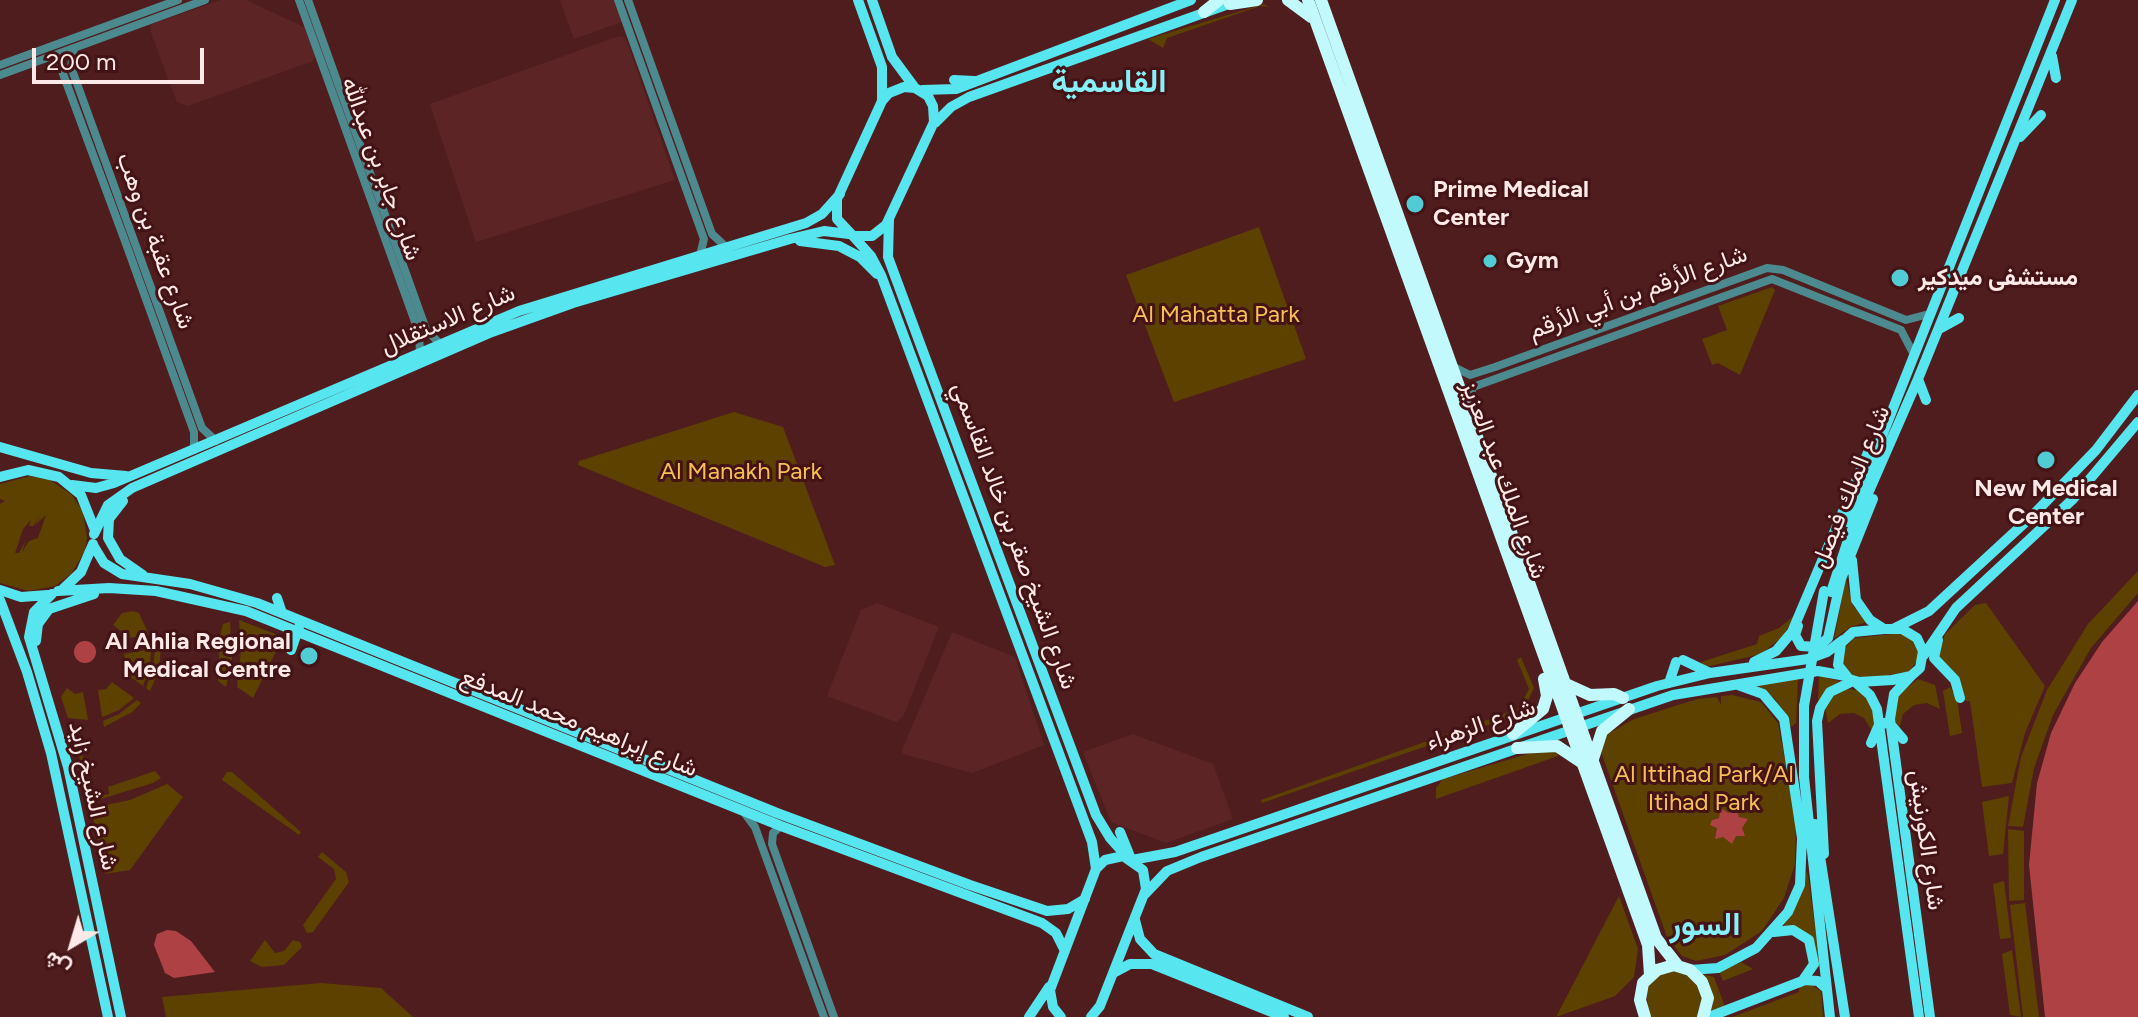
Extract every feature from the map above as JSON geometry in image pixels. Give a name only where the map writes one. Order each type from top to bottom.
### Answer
[{"type":"highway","points":[[1204,12],[1230,1],[1257,0]]},
{"type":"highway","points":[[1288,0],[1305,10],[1318,28]]},
{"type":"highway","name":"شارع الملك عبد العزيز","points":[[1308,0],[1399,263],[1452,364],[1467,408],[1487,444],[1537,585],[1568,685],[1573,722]]},
{"type":"highway","name":"شارع الملك عبد العزيز","points":[[1323,2],[1345,51],[1368,128],[1408,227],[1457,427],[1520,603],[1573,722],[1658,941],[1684,968],[1700,978],[1707,994],[1706,1017]]},
{"type":"highway","points":[[1368,128],[1381,135]]},
{"type":"highway","points":[[1513,734],[1543,709],[1547,696],[1543,674],[1545,660]]},
{"type":"highway","points":[[1517,748],[1557,746],[1587,760],[1602,731],[1626,704],[1614,694],[1590,695],[1568,685]]},
{"type":"highway","name":"شارع الملك عبد العزيز","points":[[1587,760],[1648,945],[1650,975],[1640,996],[1645,1017]]},
{"type":"highway","points":[[1650,975],[1665,966],[1684,968]]},
{"type":"main road","points":[[858,0],[882,67],[882,101]]},
{"type":"main road","points":[[872,0],[892,57],[933,106],[932,128]]},
{"type":"main road","points":[[1191,0],[1071,42],[976,82],[945,91],[917,88],[894,90],[882,101],[840,194],[836,206],[837,219],[851,235],[872,236],[882,230],[932,128],[951,107],[979,93],[1204,12]]},
{"type":"main road","name":"شارع الملك فيصل","points":[[1830,1017],[1803,763],[1807,706],[1828,591],[1900,385],[2055,0]]},
{"type":"main road","name":"شارع الملك فيصل","points":[[1828,591],[2052,56],[2072,0]]},
{"type":"main road","points":[[1089,53],[1102,58]]},
{"type":"main road","points":[[1015,67],[1020,56]]},
{"type":"main road","points":[[2052,56],[2056,78]]},
{"type":"main road","points":[[954,80],[976,82]]},
{"type":"main road","points":[[979,93],[997,96]]},
{"type":"main road","points":[[2016,141],[2041,115]]},
{"type":"main road","points":[[703,259],[725,254],[726,247],[812,220],[840,194]]},
{"type":"main road","name":"شارع الشيخ صقر بن خالد القاسمي","points":[[889,219],[887,253],[1096,815],[1110,838],[1130,859]]},
{"type":"main road","name":"شارع الاستقلال","points":[[72,485],[102,487],[136,475],[532,306],[703,259],[824,231],[851,235]]},
{"type":"main road","name":"شارع الشيخ صقر بن خالد القاسمي","points":[[851,235],[871,256],[884,281],[1092,842],[1096,869]]},
{"type":"main road","points":[[790,239],[823,241],[845,248],[869,265],[884,281]]},
{"type":"main road","name":"شارع الاستقلال","points":[[55,593],[81,572],[108,505],[146,482],[492,332],[703,259]]},
{"type":"main road","points":[[1939,329],[1959,318]]},
{"type":"main road","points":[[901,330],[909,332],[922,346]]},
{"type":"main road","points":[[1918,379],[1926,400]]},
{"type":"main road","points":[[1733,670],[1776,651],[1787,639],[1887,405],[1900,385]]},
{"type":"main road","points":[[1888,629],[1929,611],[2032,516],[2096,450],[2138,395]]},
{"type":"main road","points":[[1801,606],[1796,639],[1805,647],[1818,647],[1830,634],[1841,579],[1908,414],[1908,403]]},
{"type":"main road","points":[[1822,864],[1825,846],[1818,775],[1818,714],[1830,692],[1851,679],[1883,682],[1911,676],[1920,668],[1924,655],[1956,608],[2073,499],[2138,422]]},
{"type":"main road","points":[[0,447],[91,473],[136,475]]},
{"type":"main road","points":[[0,469],[13,472],[44,471],[72,485],[88,507],[94,539]]},
{"type":"main road","points":[[0,477],[13,472]]},
{"type":"main road","points":[[146,482],[115,508],[107,533],[120,559],[150,579]]},
{"type":"main road","points":[[1859,534],[1875,523]]},
{"type":"main road","name":"شارع إبراهيم محمد المدفع","points":[[94,539],[110,568],[129,576],[219,591],[282,613],[872,849],[1042,910],[1068,909],[1085,899]]},
{"type":"main road","points":[[1853,549],[1851,584],[1856,600],[1864,614],[1888,629]]},
{"type":"main road","points":[[38,667],[36,629],[49,609],[79,596],[135,589]]},
{"type":"main road","name":"شارع إبراهيم محمد المدفع","points":[[0,590],[27,597],[135,589],[225,604],[781,826],[1042,923],[1056,933],[1065,951]]},
{"type":"main road","name":"شارع الشيخ زايد","points":[[55,593],[39,605],[31,620],[29,637],[59,732],[121,1017]]},
{"type":"main road","points":[[277,598],[282,613]]},
{"type":"main road","name":"شارع الشيخ زايد","points":[[0,600],[42,723],[108,1017]]},
{"type":"main road","points":[[1956,608],[1933,654],[1937,664],[1957,683],[1960,698]]},
{"type":"main road","points":[[0,610],[13,632]]},
{"type":"main road","points":[[291,650],[301,626],[343,639]]},
{"type":"main road","points":[[1851,679],[1837,660],[1843,640],[1857,631],[1888,629],[1914,635],[1924,655]]},
{"type":"main road","name":"شارع الزهراء","points":[[1145,894],[1164,874],[1193,860],[1517,748],[1573,722],[1626,704],[1669,683],[1710,673],[1815,657],[1843,640]]},
{"type":"main road","points":[[1024,658],[1033,667],[1044,693],[1051,694]]},
{"type":"main road","points":[[1669,683],[1680,661],[1710,673]]},
{"type":"main road","name":"شارع الزهراء","points":[[1626,704],[1728,684],[1818,671],[1851,679]]},
{"type":"main road","name":"شارع الكورنيش","points":[[1911,676],[1892,699],[1885,724],[1919,1017]]},
{"type":"main road","name":"شارع الكورنيش","points":[[1851,679],[1874,702],[1885,724],[1930,1017]]},
{"type":"main road","points":[[1728,684],[1756,690],[1778,709],[1787,729],[1803,848],[1801,877]]},
{"type":"main road","name":"شارع الملك فيصل","points":[[1807,706],[1810,786],[1845,1017]]},
{"type":"main road","name":"شارع الزهراء","points":[[1096,869],[1110,858],[1130,859],[1175,852],[1513,734],[1573,722]]},
{"type":"main road","points":[[1871,743],[1885,724],[1903,739]]},
{"type":"main road","points":[[1458,745],[1476,747]]},
{"type":"main road","points":[[1289,812],[1297,801]]},
{"type":"main road","points":[[1684,968],[1713,969],[1736,961],[1773,932],[1792,906],[1810,846],[1798,806]]},
{"type":"main road","points":[[1091,1017],[1099,1012],[1145,894],[1145,875],[1130,859],[1120,832]]},
{"type":"main road","points":[[71,842],[78,840],[83,863],[92,876]]},
{"type":"main road","points":[[837,846],[870,854],[872,849]]},
{"type":"main road","points":[[1029,1017],[1053,982],[1096,869]]},
{"type":"main road","points":[[1135,920],[1138,934],[1150,951],[1308,1017]]},
{"type":"main road","points":[[1773,932],[1793,930],[1809,940],[1814,964],[1801,982]]},
{"type":"main road","points":[[1113,974],[1125,966],[1143,963],[1284,1017]]},
{"type":"main road","points":[[1193,980],[1198,976],[1215,979]]},
{"type":"main road","points":[[1706,1017],[1801,982],[1816,980],[1827,989]]},
{"type":"main road","points":[[1053,982],[1051,1003],[1061,1017]]},
{"type":"street","points":[[0,65],[178,0]]},
{"type":"street","points":[[0,75],[205,0]]},
{"type":"street","name":"شارع جابر بن عبدالله","points":[[299,0],[421,337],[420,353]]},
{"type":"street","name":"شارع جابر بن عبدالله","points":[[308,0],[426,329],[440,344]]},
{"type":"street","points":[[618,0],[704,239],[703,259]]},
{"type":"street","points":[[628,0],[714,237],[726,247]]},
{"type":"street","name":"شارع عقبة بن وهب","points":[[74,48],[70,63],[183,376],[204,431],[217,441]]},
{"type":"street","name":"شارع عقبة بن وهب","points":[[50,56],[60,68],[80,121],[195,436],[194,450]]},
{"type":"street","points":[[80,121],[93,128]]},
{"type":"street","points":[[691,200],[702,204]]},
{"type":"street","name":"شارع الأرقم بن أبي الأرقم","points":[[1452,364],[1470,375],[1767,268],[1778,268],[1910,321],[1929,314]]},
{"type":"street","name":"شارع الأرقم بن أبي الأرقم","points":[[1484,383],[1767,279],[1777,279],[1901,330],[1913,353]]},
{"type":"street","points":[[1807,291],[1809,286],[1835,297],[1844,295]]},
{"type":"street","points":[[402,287],[409,297],[415,296]]},
{"type":"street","points":[[1862,314],[1872,313],[1895,322],[1894,315]]},
{"type":"street","points":[[169,365],[180,378],[183,376]]},
{"type":"street","points":[[1467,408],[1470,389],[1484,383],[1481,375],[1495,367]]},
{"type":"street","points":[[743,811],[754,824],[824,1017]]},
{"type":"street","points":[[781,826],[774,831],[772,841],[834,1017]]},
{"type":"street","points":[[770,869],[776,868],[787,885]]},
{"type":"shaded area","points":[[221,0],[246,0],[304,27],[315,56],[313,61],[188,106],[177,102],[150,30],[152,24]]},
{"type":"shaded area","points":[[560,0],[614,0],[622,22],[574,39]]},
{"type":"shaded area","points":[[619,36],[625,38],[629,47],[675,180],[476,242],[430,104]]},
{"type":"shaded area","points":[[2138,601],[2138,1017],[2045,1017],[2029,865],[2037,783],[2051,733],[2075,683],[2102,642]]},
{"type":"shaded area","points":[[877,603],[939,627],[903,717],[896,722],[827,696],[861,610]]},
{"type":"shaded area","points":[[952,632],[1015,657],[1044,745],[972,773],[903,754],[902,750]]},
{"type":"shaded area","points":[[81,641],[89,641],[96,652],[89,663],[81,663],[74,656],[74,648]]},
{"type":"shaded area","points":[[1133,734],[1213,764],[1233,819],[1166,843],[1111,822],[1083,752]]},
{"type":"shaded area","points":[[1736,807],[1739,817],[1748,819],[1742,828],[1745,836],[1736,836],[1732,844],[1723,837],[1715,839],[1717,828],[1710,825],[1712,820],[1719,818],[1721,808],[1728,813]]},
{"type":"shaded area","points":[[176,931],[191,941],[215,972],[174,978],[165,973],[154,945],[157,934]]},
{"type":"green space","points":[[1264,4],[1269,7],[1260,6],[1167,38],[1163,48],[1148,39]]},
{"type":"green space","name":"Al Mahatta Park","points":[[1259,227],[1306,359],[1174,402],[1126,275]]},
{"type":"green space","points":[[1772,287],[1775,290],[1740,375],[1718,363],[1712,365],[1702,339],[1727,330],[1718,306]]},
{"type":"green space","name":"Al Manakh Park","points":[[734,412],[783,427],[835,565],[825,567],[578,465],[579,461]]},
{"type":"green space","points":[[30,476],[50,480],[72,495],[83,512],[87,538],[85,551],[71,574],[55,586],[29,591],[0,583],[0,504],[5,501],[0,499],[0,484]],"holes":[[[41,514],[34,526],[46,515],[38,538],[29,541],[22,552],[26,540],[19,553],[15,553],[23,529],[31,520],[29,526],[33,526]]]},
{"type":"green space","points":[[2138,571],[2138,593],[2091,648],[2053,715],[2034,768],[2023,827],[2008,826],[2021,757],[2047,690],[2088,624]]},
{"type":"green space","points":[[1846,578],[1853,606],[1868,622],[1850,627],[1834,639]]},
{"type":"green space","points":[[1986,603],[2045,686],[2025,733],[2012,783],[1982,787],[1970,701],[1965,701],[1957,675],[1938,657],[1945,634],[1975,605]]},
{"type":"green space","points":[[122,613],[139,613],[149,635],[122,639],[121,631],[113,625]]},
{"type":"green space","points":[[1796,614],[1782,637],[1761,654],[1706,667],[1701,662],[1757,644],[1759,636],[1779,628]]},
{"type":"green space","points":[[239,620],[283,637],[253,698],[237,687],[241,650]]},
{"type":"green space","points":[[230,622],[232,658],[226,687],[218,681],[220,635],[223,624]]},
{"type":"green space","points":[[1902,633],[1913,640],[1918,649],[1918,659],[1910,671],[1867,679],[1851,675],[1843,664],[1843,650],[1854,638]]},
{"type":"green space","points":[[161,648],[159,670],[150,691],[146,688],[153,669],[155,649]]},
{"type":"green space","points":[[151,649],[150,666],[143,686],[121,670],[126,662],[124,654]]},
{"type":"green space","points":[[1521,657],[1534,688],[1522,713],[1262,803],[1261,800],[1518,709],[1529,689],[1517,660]]},
{"type":"green space","points":[[1819,676],[1840,681],[1827,689],[1818,702]]},
{"type":"green space","points":[[1798,679],[1796,723],[1791,727],[1775,699],[1756,685]]},
{"type":"green space","points":[[1918,679],[1935,685],[1940,709],[1927,703],[1914,705],[1903,714],[1899,729],[1894,720],[1898,694]]},
{"type":"green space","points":[[112,682],[134,698],[119,710],[102,717],[98,690],[106,689]]},
{"type":"green space","points":[[1950,687],[1957,699],[1962,733],[1950,736],[1943,691]]},
{"type":"green space","points":[[67,688],[75,694],[83,692],[88,720],[68,718],[61,697]]},
{"type":"green space","points":[[1847,689],[1858,690],[1872,703],[1875,727],[1872,731],[1864,718],[1854,713],[1840,714],[1828,723],[1825,708],[1834,694]]},
{"type":"green space","name":"Al Ittihad Park/Al Itihad Park","points":[[1732,695],[1761,702],[1778,723],[1796,819],[1795,864],[1784,898],[1762,931],[1725,955],[1696,961],[1682,956],[1667,937],[1601,752],[1606,735],[1634,719],[1697,699],[1717,697],[1721,705],[1721,696]]},
{"type":"green space","points":[[137,700],[141,703],[132,712],[104,727],[103,721],[119,714]]},
{"type":"green space","points":[[78,745],[82,745],[86,787],[95,800],[84,796]]},
{"type":"green space","points":[[1541,750],[1559,750],[1558,756],[1436,799],[1436,788],[1443,779]]},
{"type":"green space","points":[[155,771],[161,778],[153,783],[101,799],[101,796],[109,794],[108,787]]},
{"type":"green space","points":[[227,772],[232,772],[301,832],[299,835],[222,780]]},
{"type":"green space","points":[[167,784],[183,797],[130,870],[105,874],[91,808],[130,800]]},
{"type":"green space","points":[[2009,796],[2003,854],[1989,856],[1982,802]]},
{"type":"green space","points":[[2008,829],[2024,831],[2024,900],[2009,901]]},
{"type":"green space","points":[[322,852],[346,872],[349,882],[313,932],[307,933],[303,925],[336,879],[334,869],[318,857]]},
{"type":"green space","points":[[1807,871],[1820,967],[1817,967],[1810,936],[1799,928],[1784,926]]},
{"type":"green space","points":[[2004,881],[2011,938],[2000,939],[1993,884]]},
{"type":"green space","points":[[1619,896],[1638,949],[1634,977],[1615,996],[1556,1017]]},
{"type":"green space","points":[[2025,903],[2039,1017],[2023,1017],[2010,905]]},
{"type":"green space","points":[[265,940],[275,953],[284,951],[293,940],[300,942],[302,947],[284,965],[262,967],[250,961]]},
{"type":"green space","points":[[2012,950],[2021,1017],[2010,1015],[2002,954]]},
{"type":"green space","points":[[1741,962],[1753,969],[1723,981],[1719,971]]},
{"type":"green space","points":[[1679,970],[1696,980],[1703,998],[1698,1017],[1649,1017],[1646,987],[1659,973]]},
{"type":"green space","points":[[1701,974],[1714,977],[1725,1007],[1709,1014]]},
{"type":"green space","points":[[321,983],[381,988],[413,1017],[166,1017],[162,997]]},
{"type":"green space","points":[[1809,983],[1821,991],[1823,1017],[1732,1017],[1799,992],[1799,987]]},
{"type":"place","name":"Prime Medical Center","points":[[1415,204]]},
{"type":"place","name":"Gym","points":[[1490,261]]},
{"type":"place","name":"مستشفى ميدكير","points":[[1900,278]]},
{"type":"place","name":"New Medical Center","points":[[2046,460]]},
{"type":"place","name":"Al Ahlia Regional Medical Centre","points":[[309,656]]},
{"type":"district","name":"القاسمية","points":[[1109,83]]},
{"type":"district","name":"السور","points":[[1705,926]]}]
